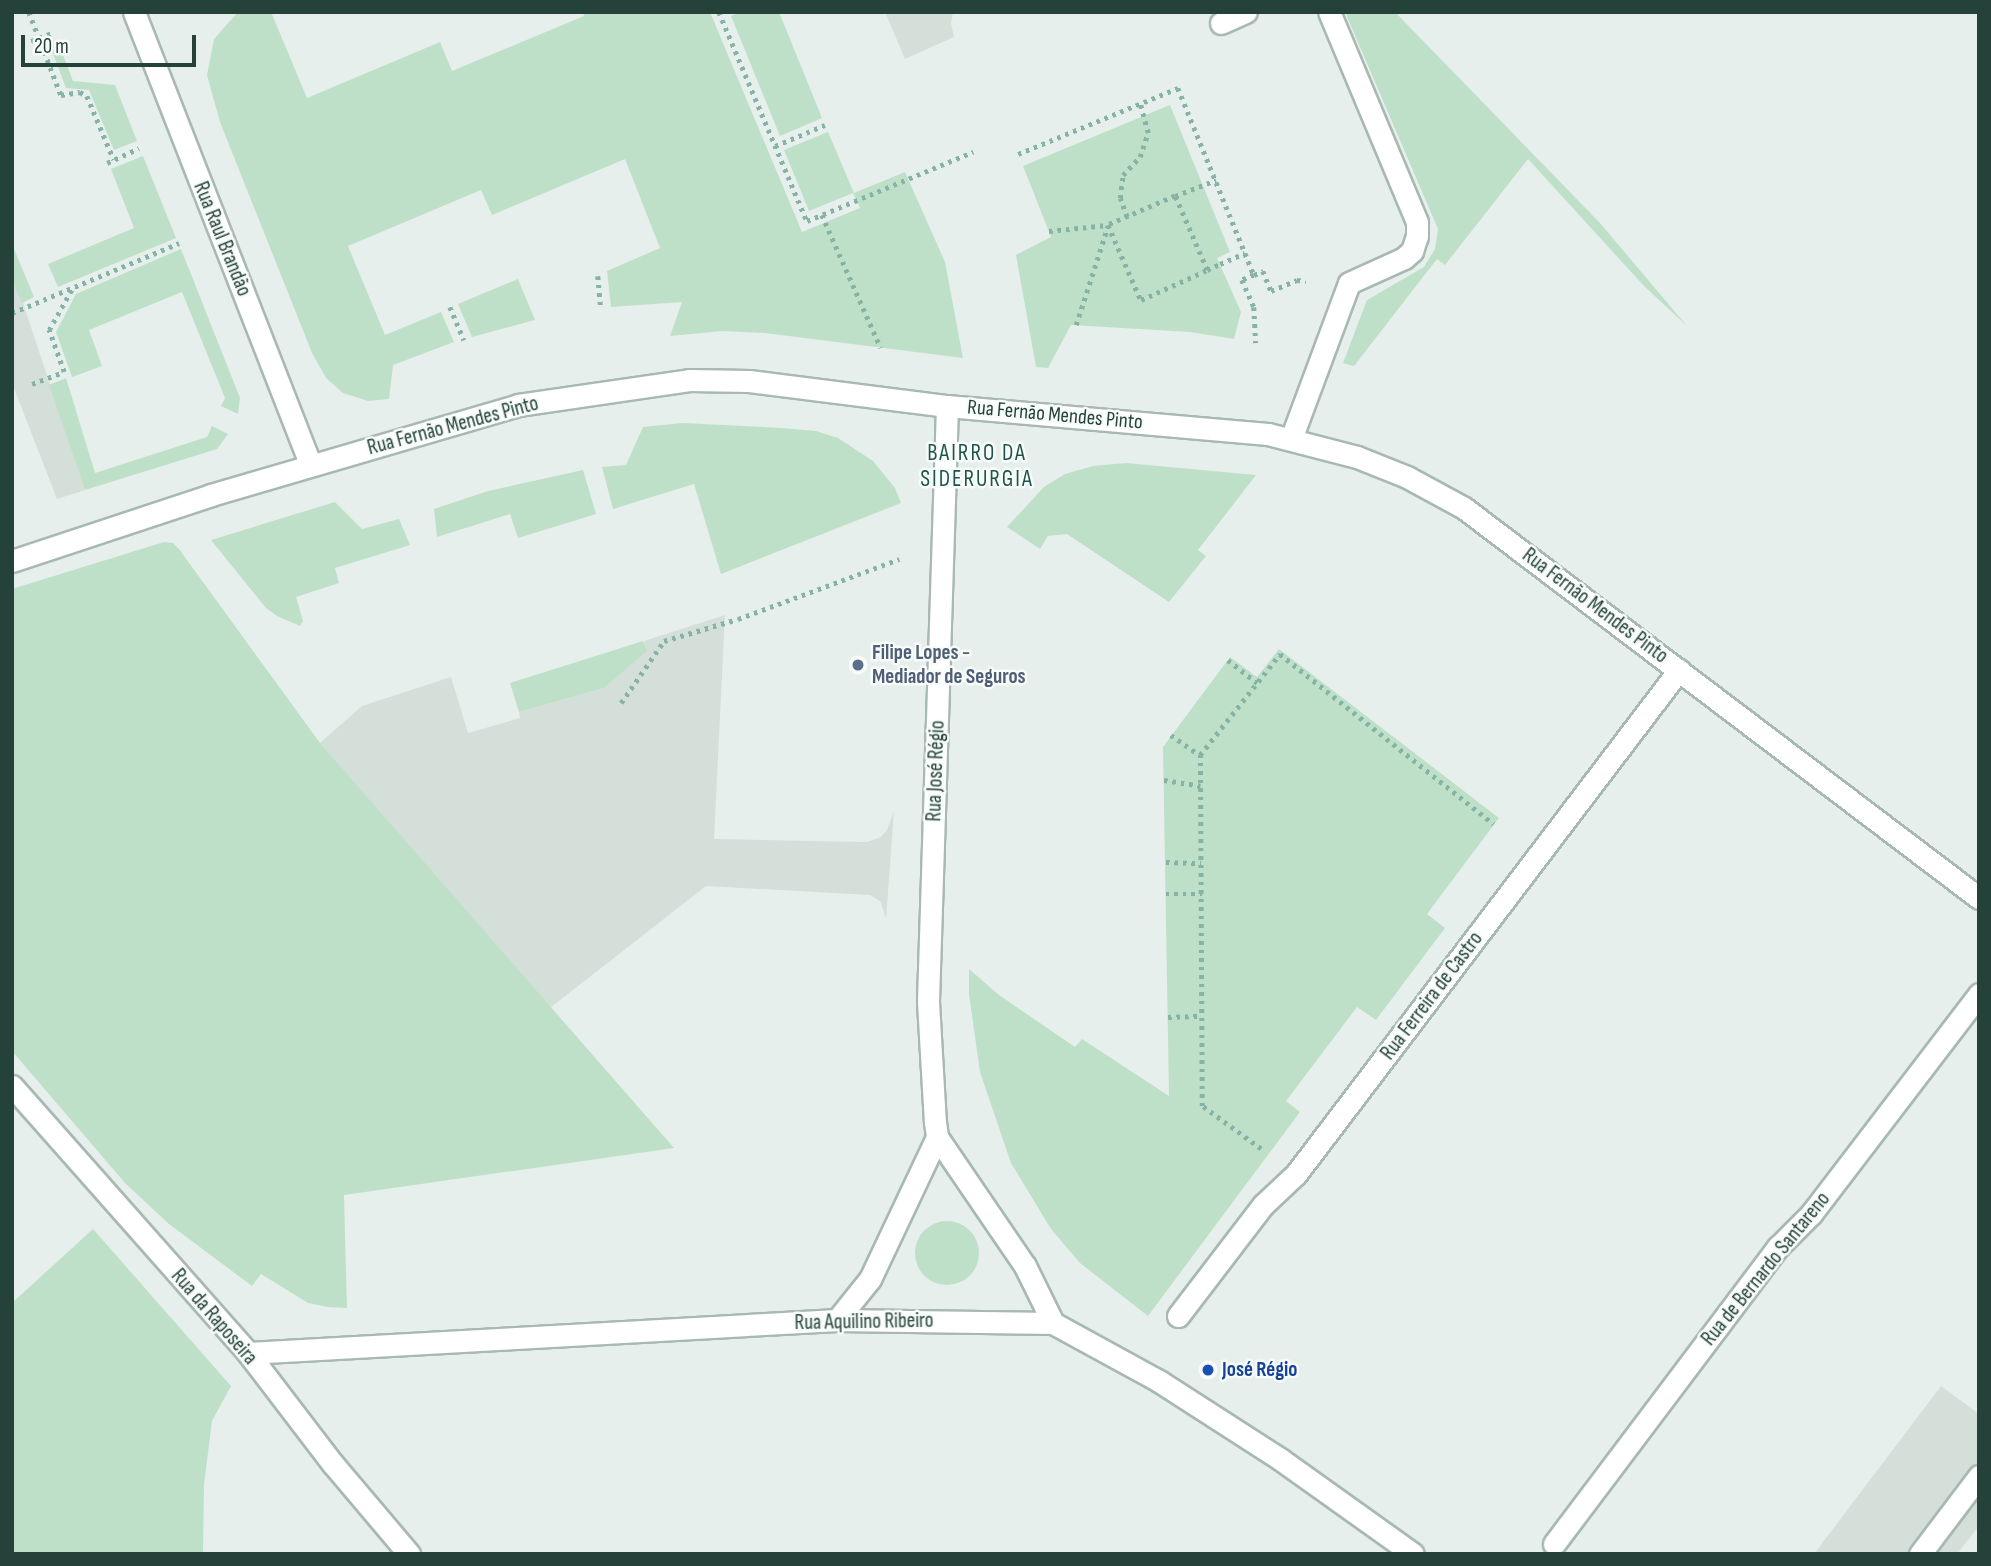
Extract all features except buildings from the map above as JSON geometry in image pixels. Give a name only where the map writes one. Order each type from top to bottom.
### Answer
[{"type":"street","name":"Rua Raul Brandão","points":[[134,12],[310,465]]},
{"type":"street","points":[[1221,23],[1246,12]]},
{"type":"street","points":[[1291,439],[1349,283],[1405,258],[1412,251],[1417,236],[1417,222],[1329,12]]},
{"type":"street","name":"Rua Fernão Mendes Pinto","points":[[12,561],[310,465],[518,405],[688,380],[750,381],[947,405],[1225,429],[1291,439],[1357,457],[1407,477],[1464,508],[1979,898]]},
{"type":"street","name":"Rua José Régio","points":[[947,405],[928,1002],[930,1074],[937,1137],[1024,1266],[1053,1323]]},
{"type":"street","name":"Rua Ferreira de Castro","points":[[1178,1316],[1263,1205],[1296,1174],[1679,670]]},
{"type":"street","name":"Rua de Bernardo Santareno","points":[[1553,1544],[1778,1247],[1811,1214],[1979,994]]},
{"type":"street","name":"Rua da Raposeira","points":[[12,1086],[248,1353],[333,1464],[408,1554]]},
{"type":"street","points":[[837,1320],[870,1279],[937,1137]]},
{"type":"street","name":"Rua Aquilino Ribeiro","points":[[248,1353],[837,1320],[1053,1323],[1159,1381],[1236,1430],[1413,1554]]},
{"type":"street","points":[[1920,1554],[1979,1476]]},
{"type":"path","points":[[29,12],[61,95],[80,92],[87,96],[114,160]]},
{"type":"path","points":[[720,13],[807,222],[973,152]]},
{"type":"path","points":[[31,41],[54,32]]},
{"type":"path","points":[[1018,154],[1178,88],[1254,275]]},
{"type":"path","points":[[1127,217],[1120,188],[1123,175],[1140,157],[1148,133],[1140,104]]},
{"type":"path","points":[[775,146],[825,125]]},
{"type":"path","points":[[107,163],[139,148]]},
{"type":"path","points":[[1049,231],[1060,228],[1093,229],[1108,225],[1216,180]]},
{"type":"path","points":[[1175,196],[1207,270]]},
{"type":"path","points":[[822,215],[881,348]]},
{"type":"path","points":[[1108,225],[1141,300],[1245,253]]},
{"type":"path","points":[[1076,326],[1108,225]]},
{"type":"path","points":[[12,313],[184,240]]},
{"type":"path","points":[[1256,343],[1254,307],[1242,279],[1263,271],[1271,291],[1297,280]]},
{"type":"path","points":[[598,275],[601,309]]},
{"type":"path","points":[[32,384],[64,372],[49,330],[72,288]]},
{"type":"path","points":[[450,307],[464,340]]},
{"type":"path","points":[[621,703],[664,641],[738,620],[907,556]]},
{"type":"path","points":[[1296,1174],[1202,1105],[1200,755],[1280,654],[1494,824]]},
{"type":"path","points":[[1228,660],[1258,683]]},
{"type":"path","points":[[1171,735],[1200,755]]},
{"type":"path","points":[[1164,780],[1201,786]]},
{"type":"path","points":[[1166,862],[1201,863]]},
{"type":"path","points":[[1166,894],[1202,894]]},
{"type":"path","points":[[1168,1017],[1202,1016]]},
{"type":"shaded area","points":[[885,12],[953,12],[951,23],[954,37],[905,59]]},
{"type":"shaded area","points":[[12,280],[17,285],[85,490],[57,499],[12,383]]},
{"type":"shaded area","points":[[725,615],[714,839],[867,842],[881,837],[887,830],[894,811],[886,919],[881,902],[870,895],[706,886],[550,1008],[320,743],[362,706],[451,677],[468,733],[520,718],[519,712],[604,688],[646,651],[644,641]]},
{"type":"shaded area","points":[[1941,1386],[1979,1414],[1979,1526],[1957,1554],[1814,1554]]},
{"type":"green space","points":[[238,12],[271,12],[307,98],[440,42],[452,71],[584,16],[583,12],[710,12],[802,232],[860,208],[853,193],[809,211],[784,150],[828,132],[854,193],[905,172],[945,262],[963,358],[765,333],[722,331],[670,336],[682,302],[611,307],[607,271],[660,248],[625,159],[492,215],[481,190],[348,246],[385,335],[441,312],[454,342],[393,365],[389,399],[368,401],[343,393],[326,378],[312,353],[220,122],[207,75],[214,39]]},
{"type":"green space","points":[[740,12],[779,12],[822,118],[780,136],[731,16]]},
{"type":"green space","points":[[1345,12],[1395,12],[1600,223],[1687,326],[1644,286],[1528,159],[1445,265],[1437,259],[1354,366],[1343,363],[1367,300],[1424,267],[1435,249],[1438,229]]},
{"type":"green space","points":[[57,39],[73,81],[115,85],[137,141],[114,150],[89,90],[66,88],[49,43]]},
{"type":"green space","points":[[1170,105],[1230,252],[1217,258],[1241,312],[1234,339],[1190,332],[1071,325],[1048,368],[1036,367],[1016,255],[1051,237],[1023,166]]},
{"type":"green space","points":[[143,156],[176,238],[58,287],[48,264],[134,228],[111,169]]},
{"type":"green space","points":[[12,244],[34,297],[22,303],[12,280]]},
{"type":"green space","points":[[181,249],[240,398],[238,414],[221,406],[225,398],[182,292],[89,330],[102,366],[72,377],[56,332],[76,294]]},
{"type":"green space","points":[[518,279],[535,320],[472,337],[458,304]]},
{"type":"green space","points":[[66,378],[95,473],[207,437],[212,426],[228,434],[217,449],[85,490],[49,385]]},
{"type":"green space","points":[[682,423],[816,431],[838,438],[873,461],[895,488],[901,503],[721,574],[694,484],[613,509],[602,467],[626,465],[643,427]]},
{"type":"green space","points":[[1126,463],[1256,475],[1198,550],[1206,556],[1169,602],[1067,534],[1048,536],[1040,549],[1007,527],[1044,487],[1065,474],[1093,466]]},
{"type":"green space","points":[[583,470],[596,514],[518,538],[510,514],[437,537],[434,509],[488,491]]},
{"type":"green space","points":[[335,502],[362,529],[399,519],[410,545],[335,568],[339,583],[296,597],[303,621],[300,626],[266,608],[211,540]]},
{"type":"green space","points":[[164,542],[173,543],[179,549],[320,743],[674,1148],[344,1195],[347,1308],[328,1307],[308,1303],[261,1274],[252,1286],[169,1224],[125,1183],[12,1051],[12,589]]},
{"type":"green space","points":[[643,641],[647,651],[604,688],[519,712],[510,683]]},
{"type":"green space","points":[[1279,649],[1499,818],[1427,914],[1445,928],[1376,1020],[1357,1007],[1286,1101],[1300,1112],[1148,1316],[1080,1263],[1051,1229],[1011,1163],[980,1072],[969,994],[969,969],[999,995],[1075,1047],[1082,1039],[1169,1096],[1163,747],[1230,657],[1257,677]]},
{"type":"green space","points":[[947,1221],[965,1227],[973,1235],[979,1253],[973,1271],[965,1279],[947,1285],[929,1279],[921,1271],[915,1253],[921,1235],[929,1227]]},
{"type":"green space","points":[[93,1229],[231,1386],[212,1421],[204,1485],[203,1554],[12,1554],[12,1303]]},
{"type":"place","name":"Filipe Lopes - Mediador de Seguros","points":[[858,665]]},
{"type":"place","name":"José Régio","points":[[1208,1370]]},
{"type":"district","name":"BAIRRO DA SIDERURGIA","points":[[977,466]]}]
